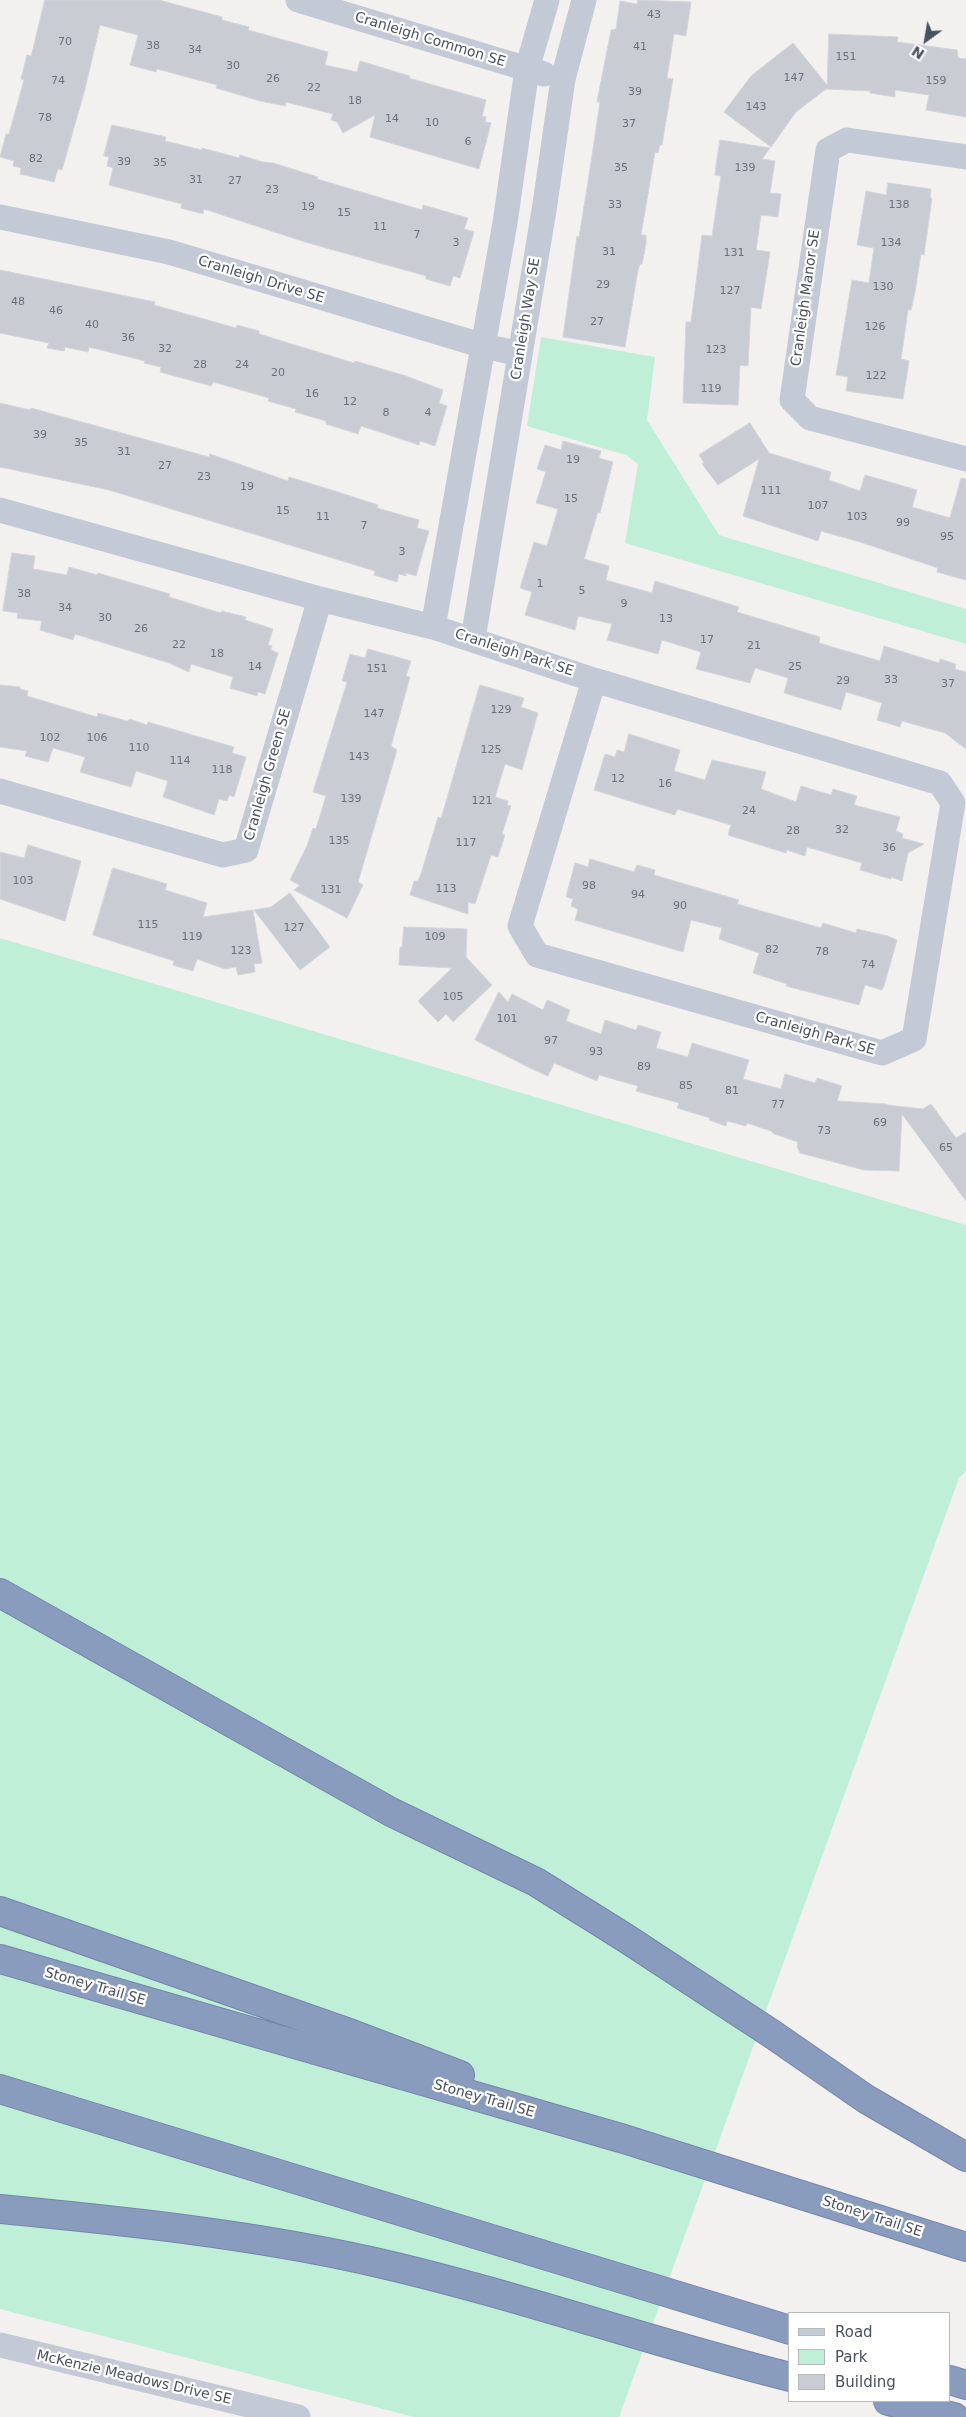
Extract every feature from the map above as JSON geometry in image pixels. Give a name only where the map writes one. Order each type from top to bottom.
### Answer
[{"type":"highway","points":[[0,1593],[391,1812],[536,1882],[632,1942],[772,2034],[866,2099],[966,2157]]},
{"type":"highway","points":[[0,1911],[352,2034],[624,2139]]},
{"type":"highway","name":"Stoney Trail SE","points":[[0,1959],[624,2139],[966,2247]]},
{"type":"highway","points":[[0,2089],[788,2329]]},
{"type":"highway","points":[[0,2209],[120,2220],[237,2236],[369,2261],[457,2283],[741,2365],[788,2377]]},
{"type":"highway","points":[[951,2380],[966,2385]]},
{"type":"highway","points":[[892,2402],[954,2417]]},
{"type":"street","name":"Cranleigh Common SE","points":[[298,0],[563,79]]},
{"type":"street","points":[[0,510],[320,599],[433,627],[505,223],[527,69],[547,0]]},
{"type":"street","name":"Cranleigh Way SE","points":[[473,639],[546,204],[563,79],[584,0]]},
{"type":"street","name":"Cranleigh Manor SE","points":[[966,157],[847,140],[828,150],[792,400],[810,418],[966,459]]},
{"type":"street","name":"Cranleigh Drive SE","points":[[0,217],[169,252],[484,346],[520,354]]},
{"type":"street","name":"Cranleigh Green SE","points":[[0,791],[223,855],[246,850],[320,599]]},
{"type":"street","name":"Cranleigh Park SE","points":[[433,627],[594,680],[940,782],[953,803],[914,1040],[882,1053],[537,955],[520,926],[594,680]]},
{"type":"street","name":"McKenzie Meadows Drive SE","points":[[0,2345],[298,2417]]},
{"type":"green space","points":[[541,337],[655,357],[647,420],[719,535],[966,609],[966,644],[625,543],[638,464],[626,455],[527,426]]},
{"type":"green space","points":[[0,938],[966,1225],[966,1471],[959,1478],[619,2417],[414,2417],[0,2309]]},
{"type":"building","points":[[45,0],[159,0],[222,17],[222,20],[249,27],[248,30],[328,52],[325,65],[357,72],[360,61],[410,76],[409,78],[486,100],[482,116],[486,117],[485,122],[491,123],[479,169],[370,137],[375,115],[343,133],[337,122],[331,120],[333,114],[286,102],[285,106],[260,101],[216,88],[217,85],[157,69],[156,72],[130,65],[138,35],[100,25],[85,89],[62,170],[58,169],[54,182],[20,174],[21,168],[13,166],[14,161],[0,157],[6,134],[9,134],[24,80],[21,79],[27,55],[31,56]]},
{"type":"building","points":[[638,0],[691,2],[686,36],[674,34],[667,78],[673,79],[662,145],[660,145],[658,153],[655,152],[641,235],[646,235],[646,244],[642,264],[640,264],[638,270],[625,347],[563,337],[577,236],[579,237],[600,102],[597,102],[611,30],[616,29],[620,1],[637,4]]},
{"type":"building","points":[[829,34],[898,37],[897,42],[957,50],[958,58],[966,59],[966,117],[926,110],[929,95],[895,90],[895,97],[870,93],[870,91],[826,89],[796,112],[771,147],[724,112],[751,76],[793,43],[827,85]]},
{"type":"building","points":[[112,125],[166,137],[165,141],[202,150],[202,148],[239,158],[240,155],[273,163],[318,177],[317,179],[422,210],[423,205],[468,218],[464,229],[474,232],[460,278],[453,276],[450,286],[426,279],[426,276],[305,242],[204,209],[203,214],[181,208],[182,204],[109,185],[113,168],[107,166],[109,157],[104,156]]},
{"type":"building","points":[[720,140],[770,148],[762,159],[775,161],[770,193],[781,194],[778,217],[761,215],[756,250],[770,252],[761,309],[751,307],[748,366],[740,365],[738,405],[683,403],[686,322],[691,322],[702,235],[712,236],[721,176],[715,175]]},
{"type":"building","points":[[888,183],[931,189],[930,198],[932,198],[924,255],[921,254],[911,310],[908,310],[901,359],[909,361],[903,399],[846,391],[848,377],[836,375],[852,280],[869,283],[874,248],[857,245],[866,191],[886,195]]},
{"type":"building","points":[[0,270],[155,302],[154,305],[236,328],[237,325],[259,331],[259,334],[354,363],[355,361],[406,376],[443,390],[439,403],[447,406],[435,446],[420,441],[419,445],[361,426],[358,434],[326,424],[326,421],[295,412],[296,409],[268,401],[269,398],[213,382],[211,386],[160,372],[161,367],[144,363],[145,361],[89,347],[88,352],[65,347],[64,351],[47,348],[49,343],[0,333]]},
{"type":"building","points":[[0,403],[30,410],[31,408],[209,457],[210,454],[288,481],[289,477],[335,491],[378,505],[377,508],[419,520],[417,528],[429,531],[416,576],[406,573],[406,576],[399,574],[397,582],[374,575],[375,571],[109,490],[0,467]]},
{"type":"building","points":[[750,423],[769,453],[831,472],[829,480],[860,491],[865,475],[917,490],[912,507],[950,518],[961,478],[966,479],[966,580],[937,572],[938,568],[860,542],[821,531],[818,541],[743,516],[759,459],[718,485],[702,464],[704,463],[699,455]]},
{"type":"building","points":[[563,441],[601,451],[599,458],[613,462],[600,513],[598,512],[584,559],[609,566],[606,580],[652,593],[655,581],[739,607],[737,612],[820,637],[819,643],[880,661],[884,646],[939,663],[940,659],[956,664],[955,669],[966,672],[966,749],[945,733],[902,721],[900,727],[877,720],[882,703],[846,692],[841,710],[784,693],[788,678],[755,668],[750,683],[696,669],[701,652],[662,640],[658,654],[607,640],[612,624],[578,616],[575,630],[525,615],[532,592],[520,588],[534,542],[547,546],[558,509],[536,503],[546,472],[537,469],[545,445],[561,450]]},
{"type":"building","points":[[12,553],[35,556],[33,569],[67,575],[69,567],[97,575],[98,573],[170,594],[169,597],[221,613],[222,611],[246,617],[245,620],[273,629],[268,645],[272,646],[271,650],[278,653],[265,694],[258,692],[257,696],[230,688],[233,677],[191,664],[189,672],[169,663],[75,634],[73,640],[40,630],[42,621],[17,618],[18,613],[3,611]]},
{"type":"building","points":[[368,649],[411,661],[406,676],[410,677],[391,746],[397,750],[358,882],[363,885],[347,918],[294,890],[300,885],[290,880],[307,846],[313,828],[316,829],[326,796],[313,792],[347,682],[342,681],[350,654],[365,658]]},
{"type":"building","points":[[0,685],[20,687],[20,689],[28,691],[27,696],[97,717],[98,713],[127,721],[130,719],[147,725],[148,722],[234,747],[232,753],[246,757],[234,797],[229,795],[227,801],[219,799],[214,815],[163,797],[168,781],[136,771],[131,787],[80,772],[85,757],[53,748],[48,762],[25,756],[27,751],[0,747]]},
{"type":"building","points":[[480,685],[524,698],[521,707],[538,713],[522,770],[505,764],[495,797],[508,801],[507,805],[511,806],[502,834],[505,835],[498,857],[491,855],[475,904],[468,902],[468,914],[410,895],[414,881],[418,881],[421,874],[438,817],[441,818]]},
{"type":"building","points":[[629,734],[680,750],[674,771],[705,780],[712,760],[766,772],[761,789],[796,802],[801,786],[831,795],[833,789],[857,796],[854,805],[900,817],[896,831],[903,834],[902,838],[924,844],[908,853],[902,881],[860,870],[862,863],[807,847],[805,856],[787,850],[786,853],[728,835],[731,825],[677,809],[675,815],[594,790],[605,754],[615,757],[617,750],[624,752]]},
{"type":"building","points":[[28,845],[81,861],[65,921],[0,899],[0,852],[24,858]]},
{"type":"building","points":[[590,859],[634,872],[637,865],[655,870],[654,875],[739,900],[737,904],[821,928],[823,923],[856,933],[857,929],[888,936],[897,940],[884,986],[882,990],[865,985],[859,1005],[786,986],[787,984],[753,973],[759,953],[719,939],[722,928],[691,920],[683,952],[575,920],[578,909],[571,906],[573,899],[566,897],[575,863],[588,867]]},
{"type":"building","points":[[113,868],[167,884],[165,890],[207,903],[203,917],[253,910],[262,963],[254,964],[255,972],[238,975],[236,967],[225,969],[197,959],[193,971],[173,965],[174,961],[93,935]]},
{"type":"building","points":[[290,893],[330,947],[300,970],[254,910],[271,907]]},
{"type":"building","points":[[404,927],[467,929],[466,957],[492,985],[453,1022],[446,1014],[438,1022],[418,1001],[452,968],[399,965]]},
{"type":"building","points":[[499,992],[508,1002],[512,994],[543,1010],[547,1000],[570,1010],[566,1021],[601,1034],[605,1020],[636,1030],[638,1025],[661,1032],[656,1048],[688,1057],[692,1043],[749,1060],[743,1079],[781,1089],[785,1074],[815,1083],[817,1078],[842,1086],[837,1101],[887,1104],[923,1109],[931,1104],[956,1138],[966,1132],[966,1201],[902,1114],[899,1171],[864,1170],[800,1153],[797,1146],[798,1142],[747,1123],[746,1126],[727,1121],[726,1126],[709,1120],[710,1118],[677,1108],[679,1103],[636,1091],[638,1086],[599,1075],[597,1081],[554,1063],[548,1076],[534,1070],[475,1040]]}]
